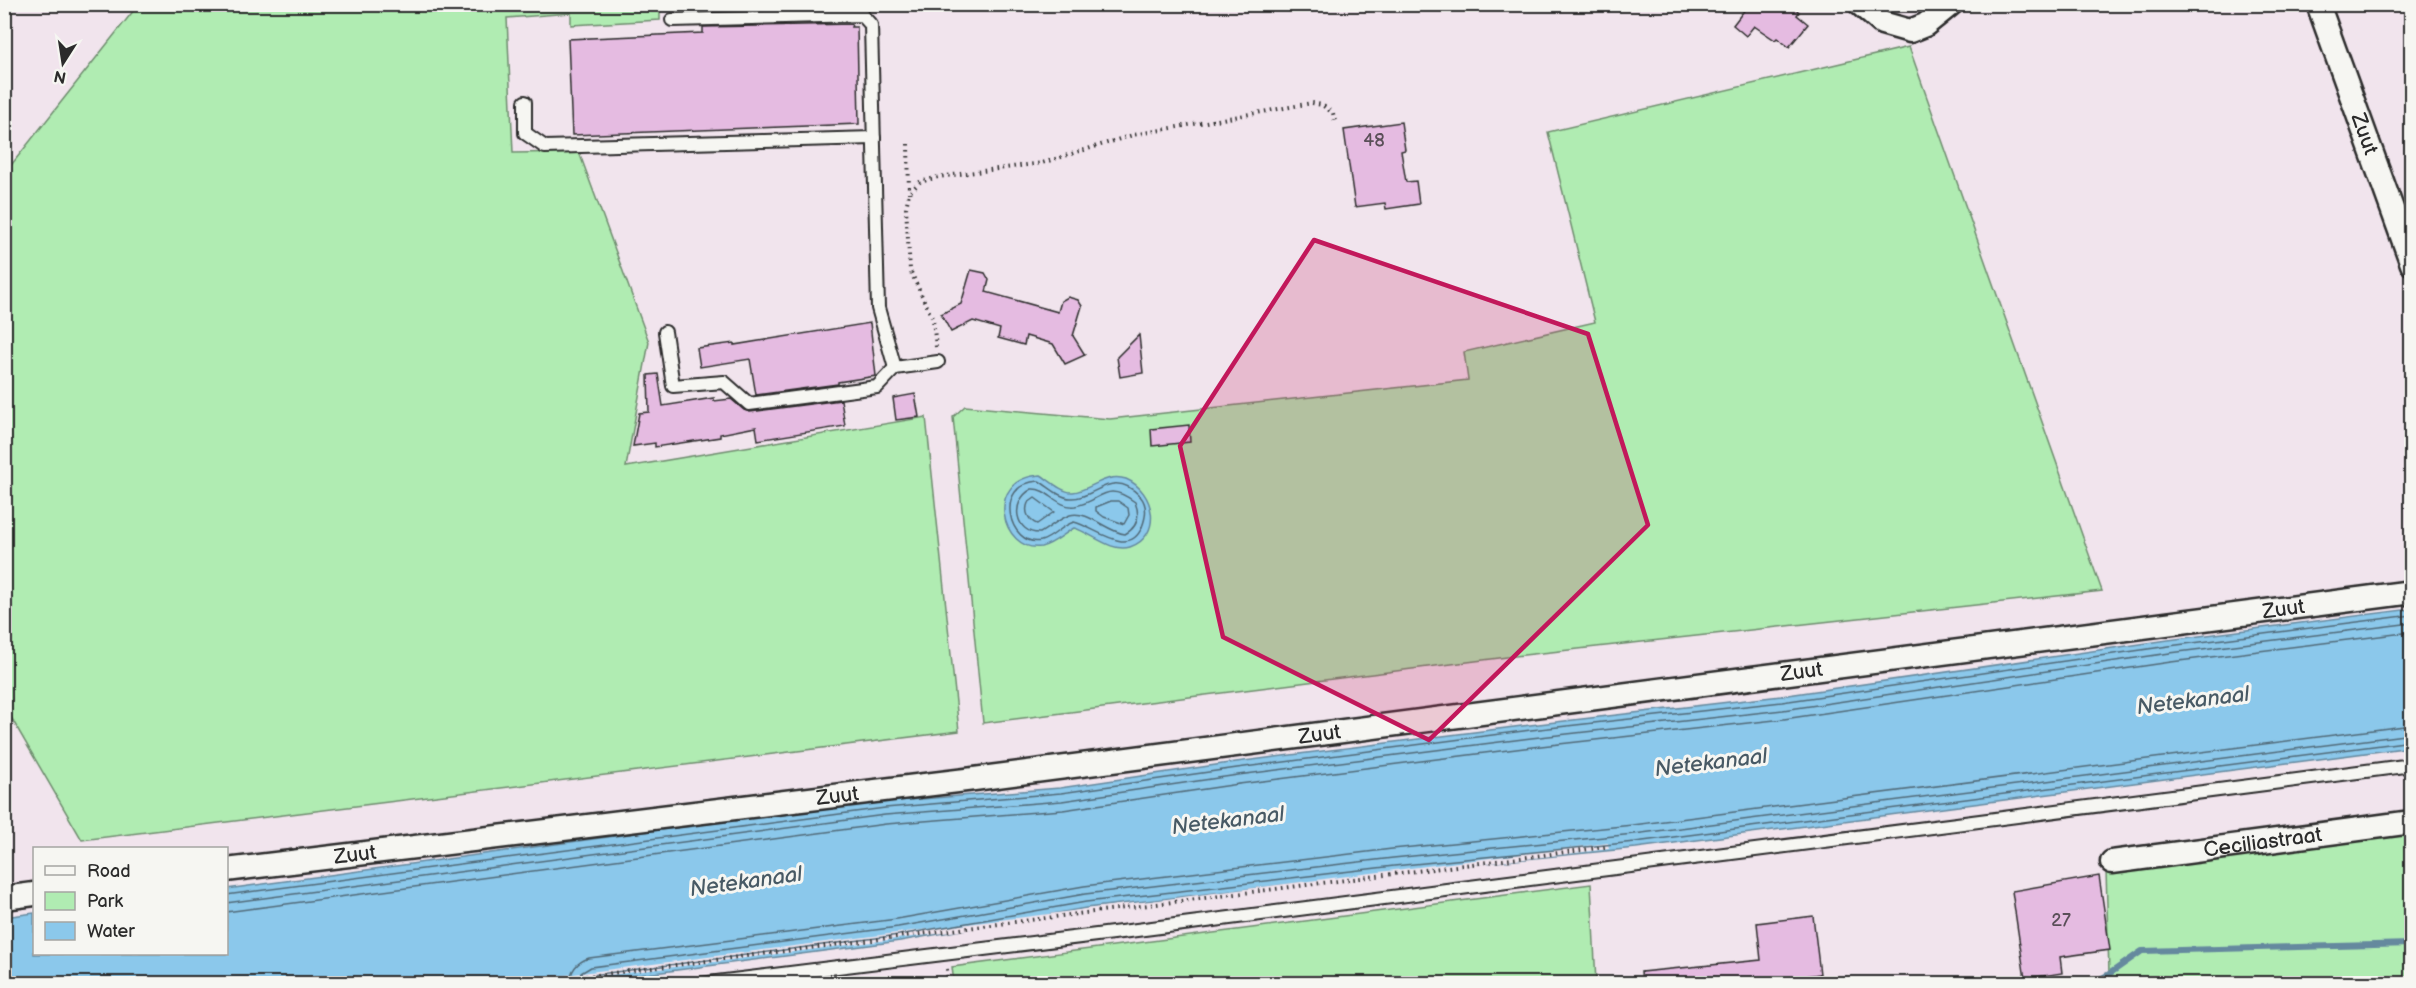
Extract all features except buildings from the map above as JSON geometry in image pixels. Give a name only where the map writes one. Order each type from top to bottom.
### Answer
[{"type":"street","points":[[1860,4],[1882,23],[1910,31],[1925,25],[1951,4]]},
{"type":"street","name":"Zuut","points":[[2318,4],[2412,264]]},
{"type":"street","name":"Zuut","points":[[228,870],[974,778],[2412,592]]},
{"type":"street","name":"Ceciliastraat","points":[[2112,862],[2412,822]]},
{"type":"street","points":[[4,898],[33,894]]},
{"type":"lane","points":[[672,20],[862,15],[871,25],[878,308],[895,368]]},
{"type":"lane","points":[[525,102],[525,133],[545,147],[874,138]]},
{"type":"lane","points":[[665,332],[674,386],[724,382],[750,404],[877,387],[895,368],[938,362]]},
{"type":"lane","points":[[700,984],[1152,928],[2412,765]]},
{"type":"path","points":[[909,193],[920,182],[938,177],[1042,163],[1133,135],[1312,103],[1322,105],[1333,113],[1336,125]]},
{"type":"path","points":[[908,144],[909,193],[906,208],[910,270],[933,320],[938,362]]},
{"type":"path","points":[[526,984],[1606,847]]},
{"type":"highlighted area","points":[[1314,240],[1588,334],[1648,525],[1429,740],[1223,637],[1180,446]]},
{"type":"green space","points":[[138,5],[660,5],[660,20],[571,25],[571,13],[507,18],[513,153],[579,152],[649,342],[626,467],[926,417],[959,731],[82,840],[5,707],[4,174]]},
{"type":"green space","points":[[1909,47],[2102,591],[1515,656],[983,723],[953,417],[965,406],[1110,419],[1468,380],[1464,352],[1595,322],[1548,132]]},
{"type":"green space","points":[[2411,826],[2411,983],[2091,984],[2109,974],[2106,870]]},
{"type":"green space","points":[[1591,884],[1596,983],[954,983],[952,967]]},
{"type":"water","points":[[1041,475],[1069,492],[1080,491],[1112,478],[1126,479],[1144,493],[1149,503],[1151,524],[1147,533],[1140,541],[1123,548],[1108,545],[1074,528],[1045,546],[1027,546],[1016,539],[1008,528],[1004,514],[1005,501],[1011,488],[1022,479]]},
{"type":"water","name":"Netekanaal","points":[[2411,609],[2411,747],[1636,848],[1395,872],[1086,908],[900,941],[570,984],[5,983],[4,917],[33,913],[33,955],[228,955],[228,889],[884,802],[1060,788],[1236,762],[1781,696],[2168,640]]},
{"type":"pier","points":[[1608,843],[1609,849],[1087,911],[999,926],[547,983],[503,983]]},
{"type":"waterway","points":[[2091,984],[2142,951],[2412,944]]}]
